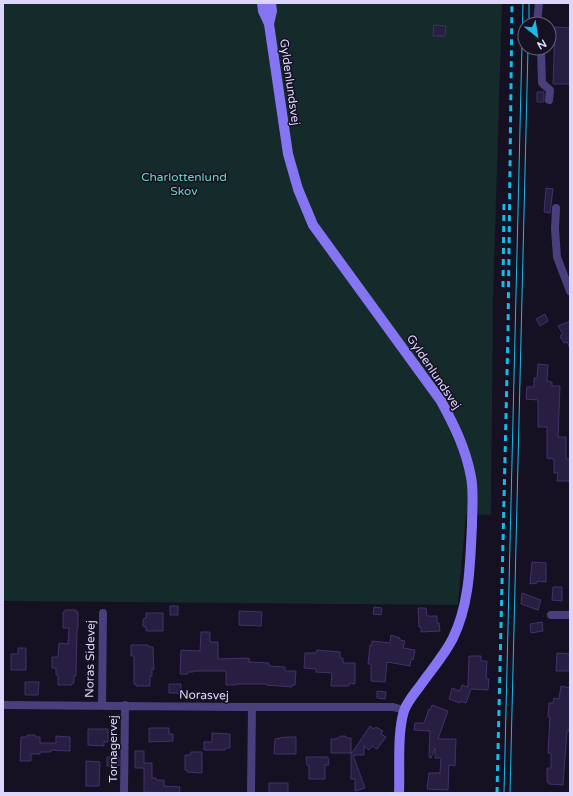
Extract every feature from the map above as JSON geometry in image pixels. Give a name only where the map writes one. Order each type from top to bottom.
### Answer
[{"type":"street","name":"Gyldenlundsvej","points":[[262,3],[263,11],[269,24],[288,154],[298,189],[313,225],[441,401],[456,428],[466,455],[472,479],[470,569],[466,598],[460,621],[453,639],[443,656],[411,697],[404,710],[400,724],[399,793]]},
{"type":"street","name":"Gyldenlundsvej","points":[[269,24],[272,11],[271,3]]},
{"type":"street","points":[[538,16],[539,3]]},
{"type":"street","points":[[541,56],[542,83],[550,90],[549,100]]},
{"type":"street","points":[[556,208],[555,229],[557,257],[570,291]]},
{"type":"street","name":"Noras Sidevej","points":[[102,705],[103,613]]},
{"type":"street","points":[[551,615],[570,615]]},
{"type":"street","name":"Norasvej","points":[[3,705],[393,707],[404,710]]},
{"type":"street","name":"Tornagervej","points":[[124,793],[125,705]]},
{"type":"street","points":[[251,793],[252,707]]},
{"type":"green space","name":"Charlottenlund Skov","points":[[3,3],[502,3],[493,300],[491,515],[466,514],[458,605],[3,601]]},
{"type":"building","points":[[434,25],[446,26],[445,36],[433,36]]},
{"type":"building","points":[[557,27],[570,28],[570,84],[553,84],[554,56],[557,56]]},
{"type":"building","points":[[537,92],[544,92],[544,102],[537,102]]},
{"type":"building","points":[[546,188],[553,189],[550,213],[544,212]]},
{"type":"building","points":[[545,314],[548,321],[540,326],[536,319]]},
{"type":"building","points":[[570,321],[570,348],[567,342],[564,343],[560,336],[563,334],[558,326]]},
{"type":"building","points":[[538,364],[548,365],[547,381],[552,382],[552,386],[560,386],[558,437],[566,437],[566,459],[570,459],[570,481],[557,481],[558,473],[554,473],[554,459],[547,458],[547,427],[538,427],[538,400],[526,399],[527,387],[534,387],[534,378],[537,378]]},
{"type":"building","points":[[532,562],[546,563],[546,582],[538,581],[537,583],[530,584]]},
{"type":"building","points":[[553,587],[562,587],[562,601],[552,600]]},
{"type":"building","points":[[522,593],[541,600],[538,610],[521,604]]},
{"type":"building","points":[[170,606],[178,606],[178,615],[170,615]]},
{"type":"building","points":[[374,607],[382,608],[381,615],[373,614]]},
{"type":"building","points":[[418,608],[426,608],[427,616],[437,616],[437,623],[439,623],[440,631],[421,632],[421,627],[419,627]]},
{"type":"building","points":[[65,610],[76,610],[76,612],[78,612],[76,676],[74,676],[74,683],[72,683],[72,685],[58,685],[56,668],[52,668],[52,657],[58,657],[59,643],[68,644],[69,628],[63,628],[63,612],[65,612]]},
{"type":"building","points":[[239,611],[262,612],[261,626],[239,625]]},
{"type":"building","points":[[146,613],[163,613],[163,631],[146,631],[146,627],[143,626],[143,619],[146,618]]},
{"type":"building","points":[[542,622],[543,631],[531,633],[530,624]]},
{"type":"building","points":[[201,632],[210,632],[210,642],[218,642],[218,659],[249,658],[249,662],[269,663],[269,666],[285,667],[285,671],[296,671],[295,685],[292,685],[292,687],[266,684],[226,685],[226,671],[193,671],[188,672],[188,674],[180,674],[181,650],[200,651]]},
{"type":"building","points":[[391,635],[405,641],[403,648],[415,650],[413,660],[411,659],[410,666],[387,662],[385,682],[371,681],[371,664],[368,664],[370,645],[372,645],[372,641],[390,643]]},
{"type":"building","points":[[131,645],[148,645],[149,647],[153,647],[154,669],[152,669],[152,676],[150,676],[150,686],[136,686],[136,684],[134,684],[134,656],[131,656]]},
{"type":"building","points":[[18,648],[26,648],[26,670],[11,670],[11,654],[18,654]]},
{"type":"building","points":[[317,650],[340,652],[340,658],[343,658],[343,663],[355,663],[355,684],[349,683],[349,686],[331,686],[332,673],[316,672],[316,669],[304,668],[305,653],[316,653]]},
{"type":"building","points":[[557,653],[570,654],[570,671],[556,671]]},
{"type":"building","points":[[469,656],[481,656],[481,661],[487,661],[486,679],[489,679],[488,690],[471,689],[466,703],[461,701],[460,703],[449,699],[452,688],[460,691],[462,685],[468,687]]},
{"type":"building","points":[[25,682],[39,682],[38,695],[25,695]]},
{"type":"building","points":[[169,684],[181,684],[181,693],[169,693]]},
{"type":"building","points":[[561,686],[570,688],[570,723],[569,731],[567,731],[563,785],[549,784],[549,782],[547,782],[547,768],[551,768],[551,753],[548,753],[550,717],[548,717],[549,703],[553,703],[554,698],[559,699]]},
{"type":"building","points":[[377,691],[386,692],[385,699],[377,698]]},
{"type":"building","points":[[432,705],[448,711],[438,739],[456,739],[455,766],[449,765],[448,790],[427,789],[429,773],[440,773],[441,758],[435,758],[435,748],[431,758],[429,757],[430,731],[414,730],[415,723],[424,723]]},
{"type":"building","points":[[370,726],[374,729],[376,727],[383,731],[381,734],[386,737],[377,749],[372,746],[369,750],[364,746],[364,755],[353,755],[365,788],[355,791],[355,779],[351,779],[351,752],[352,753]]},
{"type":"building","points":[[149,728],[169,728],[169,734],[173,734],[173,741],[149,742]]},
{"type":"building","points":[[88,729],[108,729],[108,742],[104,742],[104,746],[88,745]]},
{"type":"building","points":[[212,733],[230,734],[230,748],[225,748],[225,750],[204,750],[204,742],[212,742]]},
{"type":"building","points":[[27,735],[35,735],[35,737],[40,737],[40,743],[56,743],[56,736],[70,737],[70,751],[51,750],[51,752],[40,752],[40,754],[31,754],[31,761],[20,761],[21,737],[27,737]]},
{"type":"building","points":[[341,736],[351,738],[351,753],[331,753],[331,739],[336,739]]},
{"type":"building","points":[[296,737],[296,754],[274,754],[275,739]]},
{"type":"building","points":[[135,751],[144,751],[144,763],[152,763],[152,778],[156,778],[156,780],[164,780],[164,786],[180,787],[179,793],[144,792],[144,768],[135,768]]},
{"type":"building","points":[[191,752],[202,752],[202,773],[187,772],[187,770],[185,770],[185,755],[191,755]]},
{"type":"building","points":[[107,757],[119,757],[119,766],[107,766]]},
{"type":"building","points":[[306,757],[328,757],[329,765],[325,765],[325,779],[309,779],[309,765],[307,765]]},
{"type":"building","points":[[86,761],[100,762],[99,786],[86,786]]},
{"type":"building","points":[[269,783],[288,783],[288,793],[269,793]]},
{"type":"tram line","points":[[504,793],[523,3]]},
{"type":"tram line","points":[[529,3],[529,16]]},
{"type":"tram line","points":[[510,793],[528,56]]},
{"type":"railway","points":[[497,793],[508,333],[512,3]]},
{"type":"railway","points":[[503,287],[504,203]]}]
